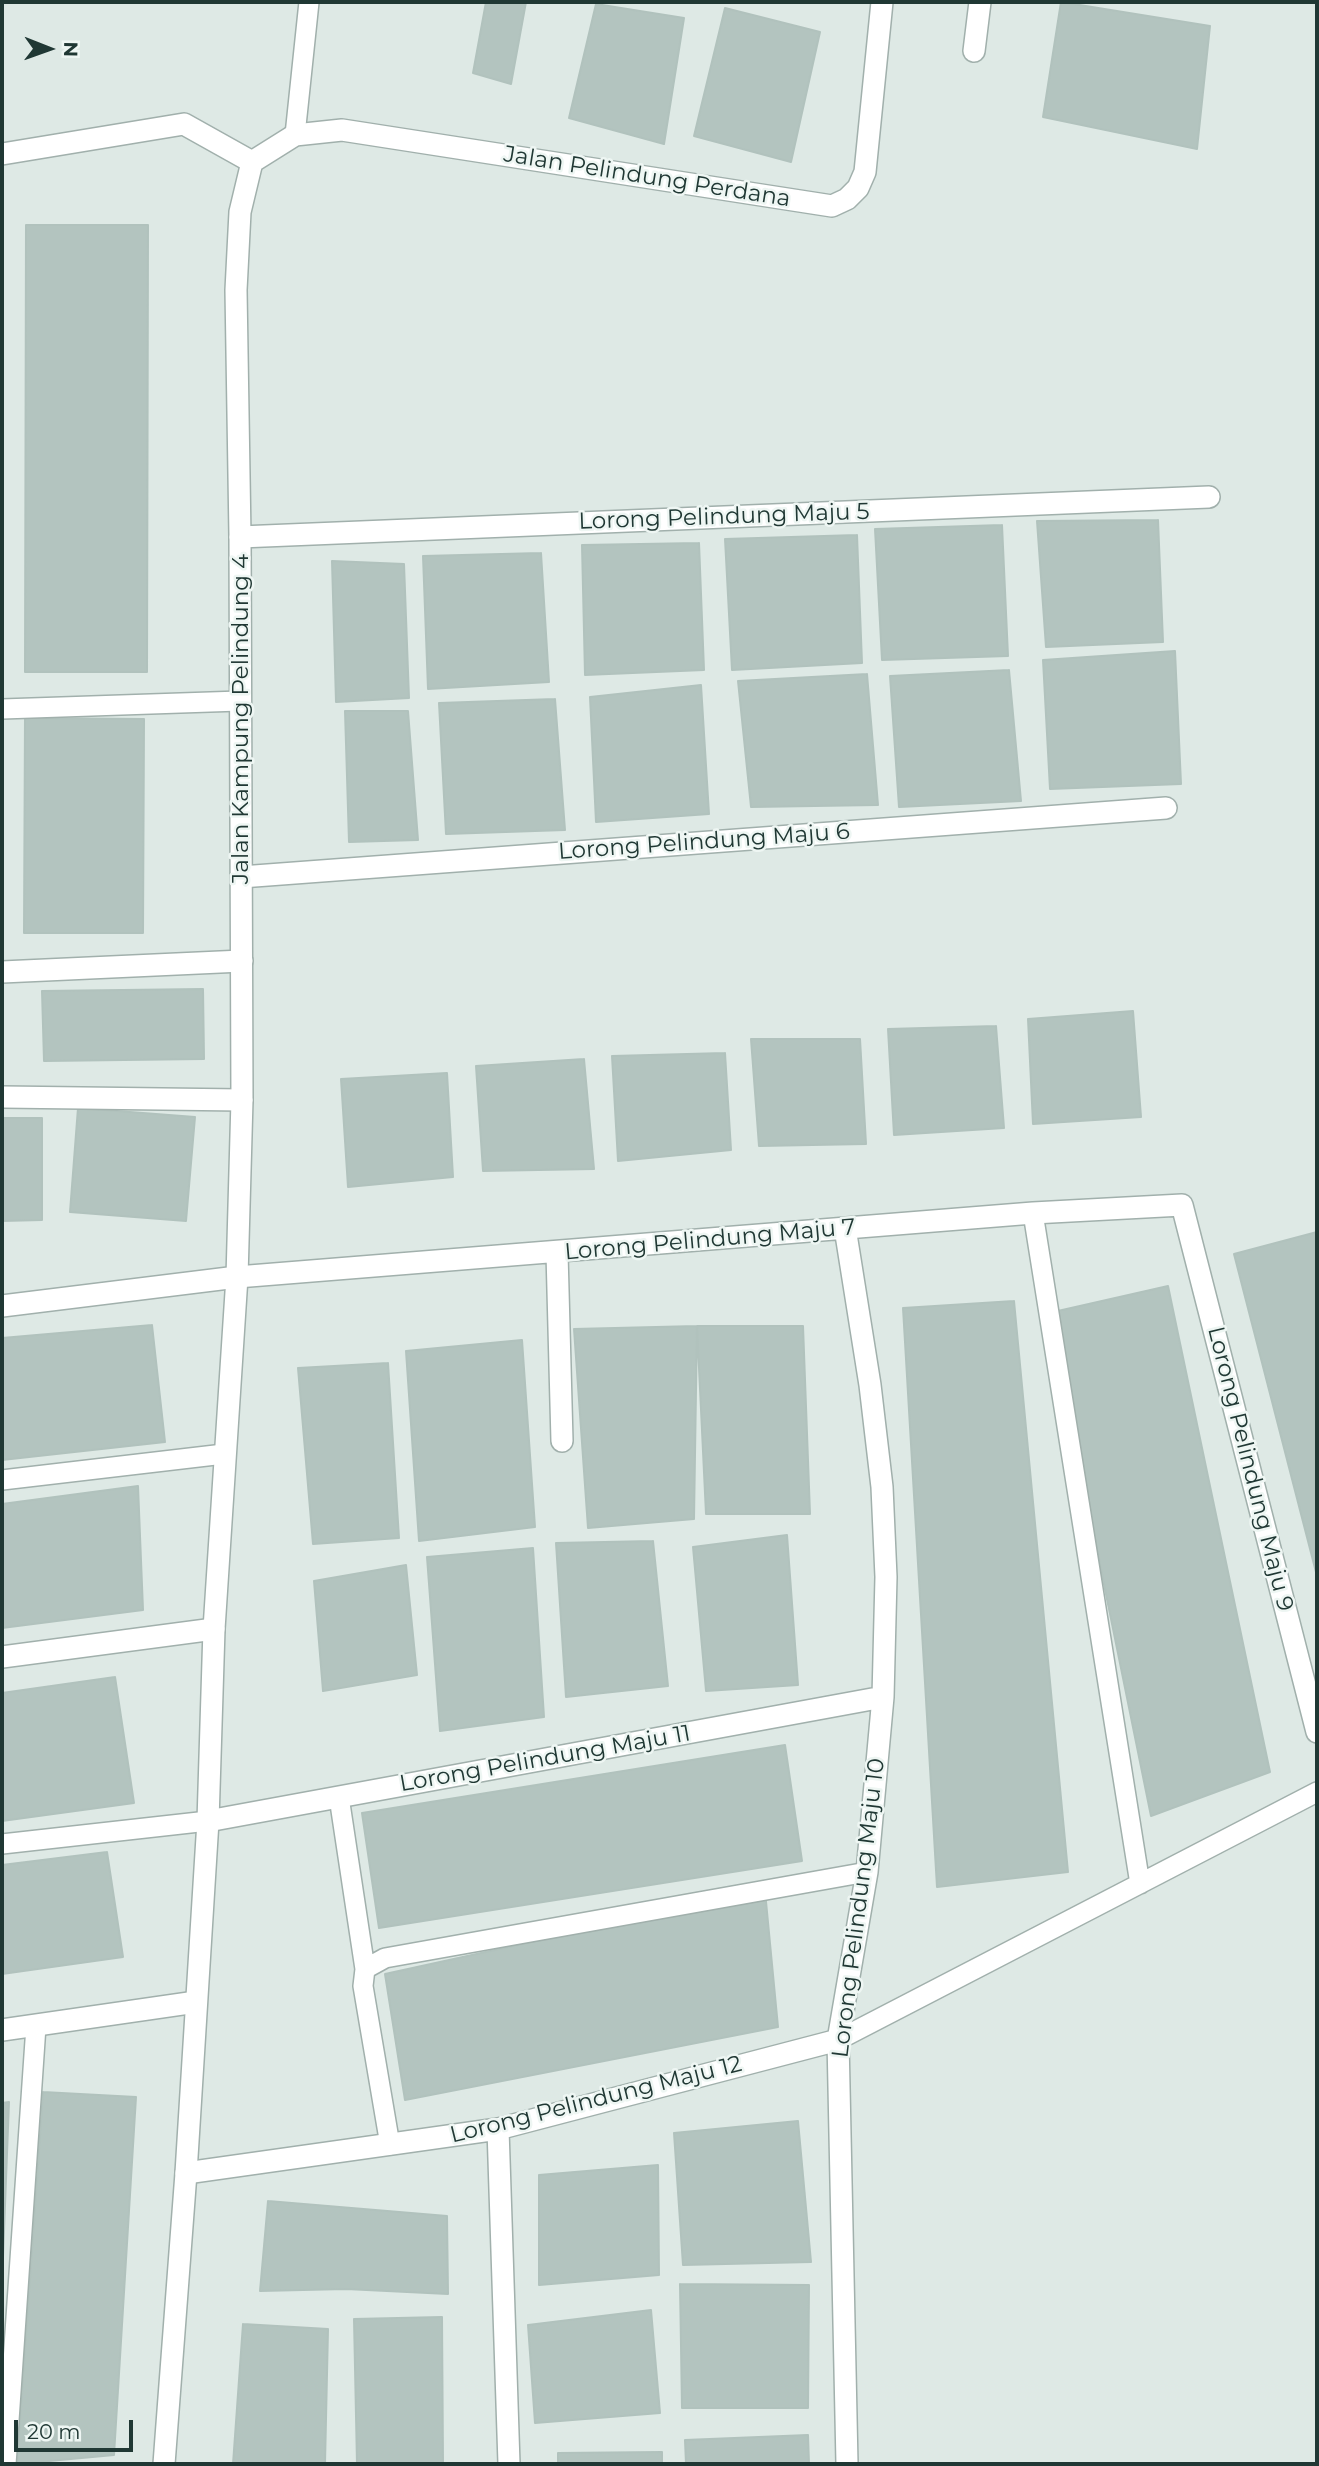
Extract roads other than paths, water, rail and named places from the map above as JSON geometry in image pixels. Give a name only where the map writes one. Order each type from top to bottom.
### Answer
[{"type":"street","name":"Jalan Pelindung Perdana","points":[[252,162],[295,135],[342,130],[832,205],[853,194],[865,172],[882,2]]},
{"type":"street","points":[[974,51],[981,2]]},
{"type":"street","points":[[2,154],[184,124],[252,162]]},
{"type":"street","name":"Jalan Kampung Pelindung 4","points":[[164,2464],[197,2002],[208,1821],[214,1629],[237,1277],[242,1100],[242,961],[237,242],[240,212],[252,162]]},
{"type":"street","name":"Lorong Pelindung Maju 5","points":[[240,537],[1209,497]]},
{"type":"street","name":"Lorong Pelindung Maju 6","points":[[241,877],[1166,808]]},
{"type":"street","points":[[2,972],[242,961]]},
{"type":"street","points":[[2,1097],[242,1100]]},
{"type":"street","name":"Lorong Pelindung Maju 7","points":[[2,1307],[237,1277],[1033,1213],[1182,1205]]},
{"type":"street","name":"Lorong Pelindung Maju 9","points":[[1182,1205],[1317,1732]]},
{"type":"street","name":"Lorong Pelindung Maju 10","points":[[845,1228],[870,1385],[882,1487],[886,1577],[883,1697],[867,1872],[838,2040],[848,2464]]},
{"type":"street","points":[[558,1253],[562,1441]]},
{"type":"street","points":[[2,1657],[214,1629]]},
{"type":"street","name":"Lorong Pelindung Maju 11","points":[[208,1821],[883,1697]]},
{"type":"street","points":[[2,2031],[197,2002]]},
{"type":"street","name":"Lorong Pelindung Maju 12","points":[[186,2174],[498,2129],[838,2040]]},
{"type":"street","points":[[498,2129],[509,2464]]},
{"type":"lane","points":[[295,135],[309,2]]},
{"type":"lane","points":[[2,709],[240,701]]},
{"type":"lane","points":[[1033,1213],[1140,1884]]},
{"type":"lane","points":[[2,1480],[225,1454]]},
{"type":"lane","points":[[838,2040],[1317,1792]]},
{"type":"lane","points":[[340,1797],[365,1969],[363,1986],[390,2145]]},
{"type":"lane","points":[[2,1844],[208,1821]]},
{"type":"lane","points":[[365,1969],[385,1958],[867,1872]]},
{"type":"lane","points":[[6,2464],[36,2026]]}]
